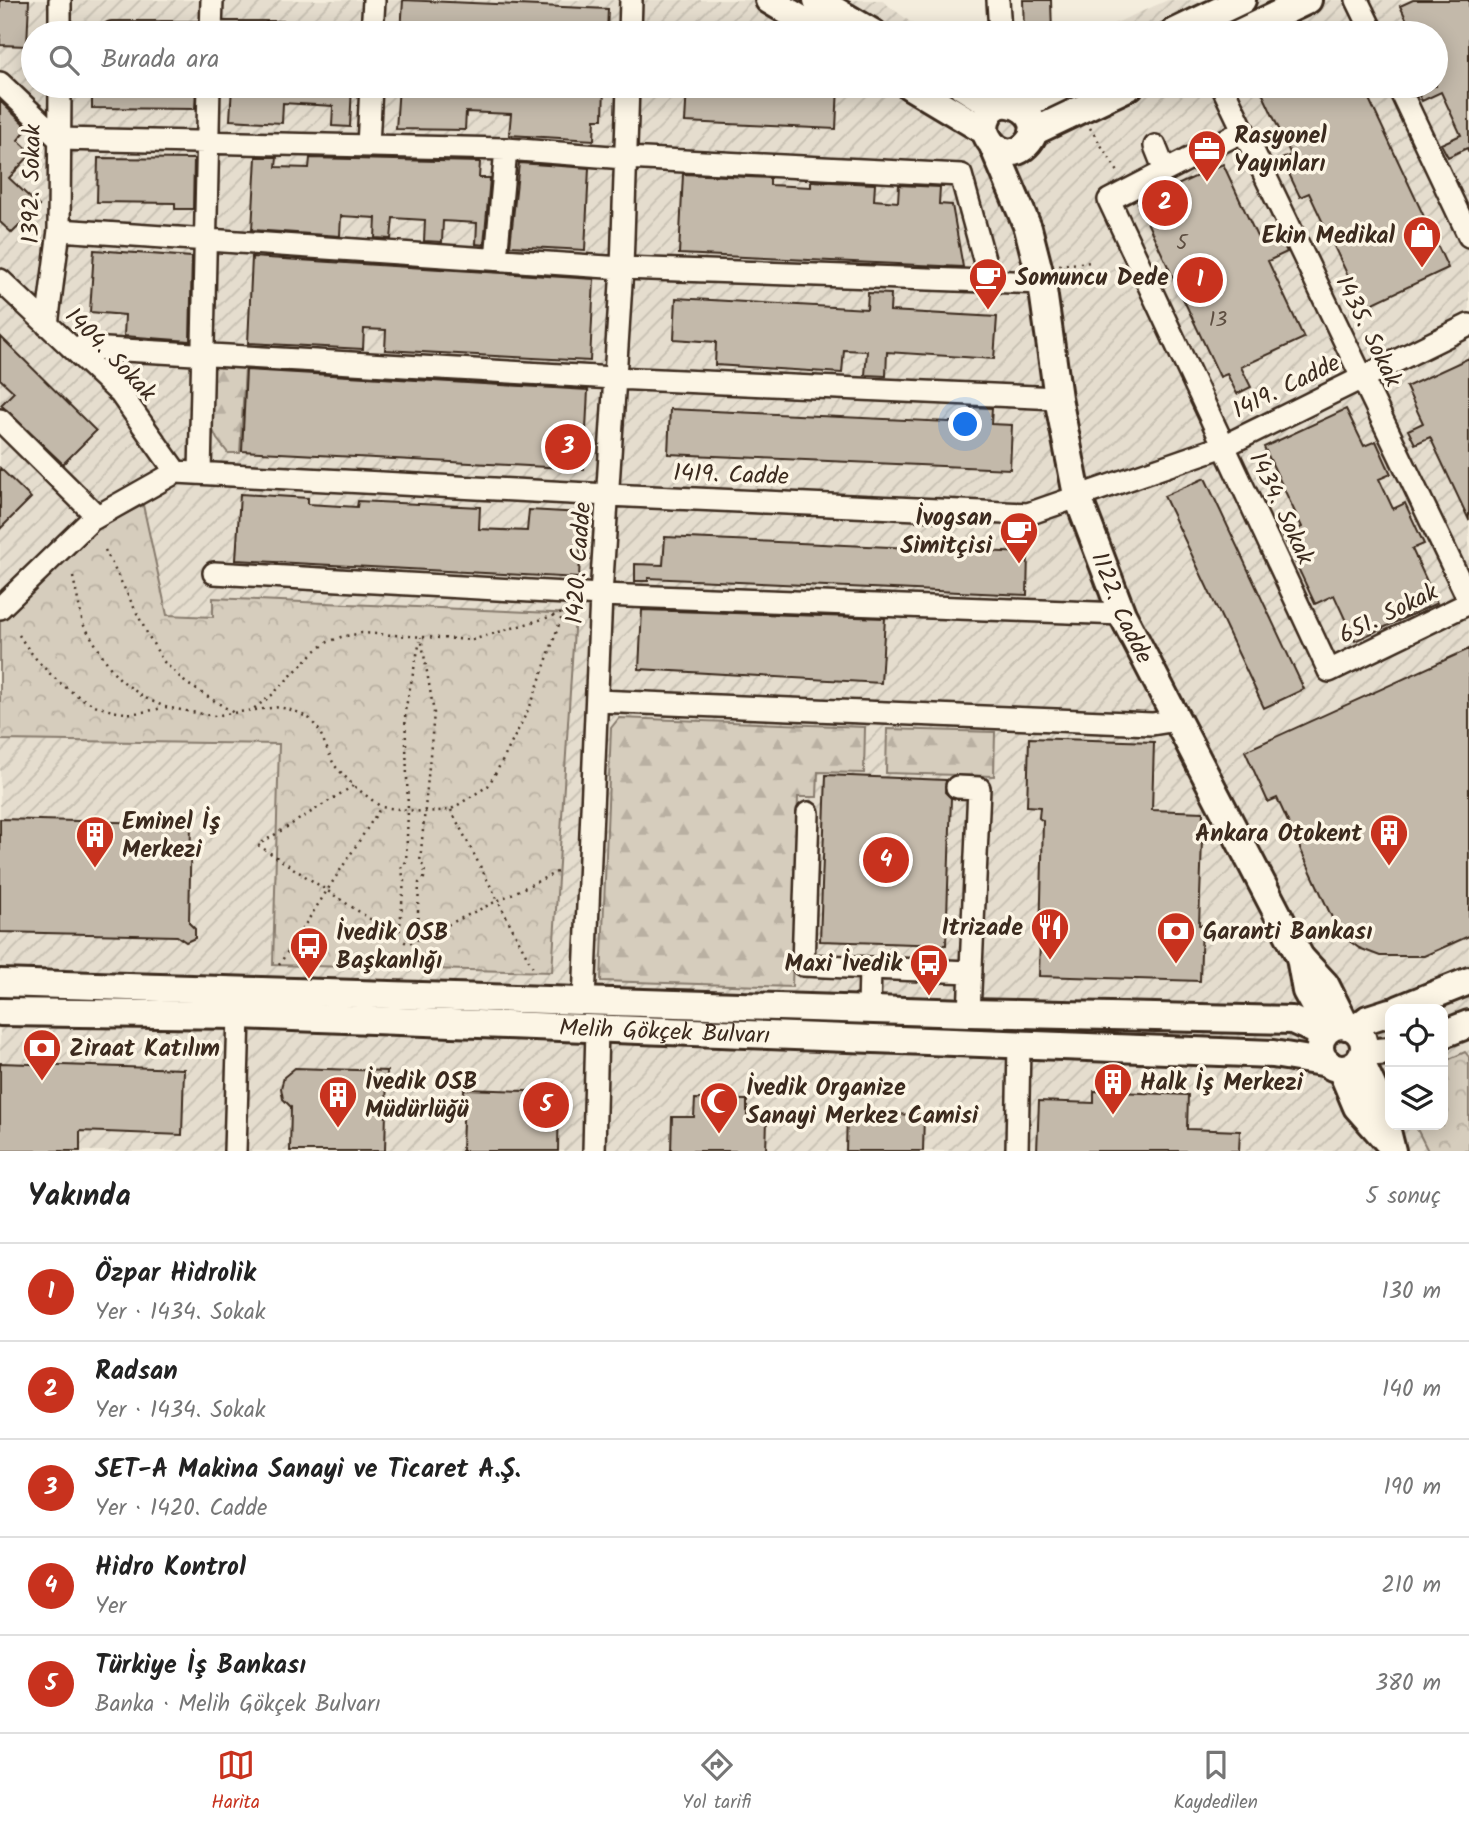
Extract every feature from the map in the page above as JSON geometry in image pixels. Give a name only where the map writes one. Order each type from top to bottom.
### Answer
[{"type":"main road","points":[[769,0],[804,21]]},
{"type":"main road","points":[[817,0],[853,21]]},
{"type":"main road","points":[[1197,21],[1242,0]]},
{"type":"main road","points":[[1264,21],[1308,0]]},
{"type":"main road","points":[[928,98],[990,139],[999,151],[1013,153],[1028,140],[1104,98]]},
{"type":"main road","points":[[1007,99],[1028,113],[1033,123],[1028,140],[1028,228],[990,139],[988,117],[1007,99]]},
{"type":"main road","name":"1122. Cadde","points":[[1028,228],[1040,275],[1058,398],[1077,495],[1122,614],[1300,957],[1325,984],[1357,1107],[1390,1147]]},
{"type":"main road","points":[[1412,1004],[1469,981]]},
{"type":"main road","name":"Melih Gökçek Bulvarı","points":[[0,984],[1292,1020],[1343,1045]]},
{"type":"main road","name":"Melih Gökçek Bulvarı","points":[[0,1012],[239,1015],[1283,1054],[1343,1045],[1385,1050]]},
{"type":"main road","points":[[1343,1045],[1368,1018],[1385,1013]]},
{"type":"main road","points":[[1448,1032],[1469,1024]]},
{"type":"street","points":[[60,0],[60,21]]},
{"type":"street","points":[[211,21],[212,0]]},
{"type":"street","points":[[373,21],[374,0]]},
{"type":"street","points":[[630,21],[631,0]]},
{"type":"street","points":[[998,0],[999,21]]},
{"type":"street","points":[[1357,0],[1367,21]]},
{"type":"street","points":[[0,83],[59,139],[506,149],[961,176],[989,281]]},
{"type":"street","name":"1392. Sokak","points":[[47,325],[59,230],[60,98]]},
{"type":"street","points":[[200,473],[209,98]]},
{"type":"street","points":[[368,146],[370,98]]},
{"type":"street","name":"1420. Cadde","points":[[584,1001],[601,595],[622,268],[628,98]]},
{"type":"street","name":"1435. Sokak","points":[[1228,98],[1469,601]]},
{"type":"street","points":[[1404,98],[1469,236]]},
{"type":"street","name":"1434. Sokak","points":[[1243,131],[1109,200],[1329,671]]},
{"type":"street","points":[[1155,146],[1165,171]]},
{"type":"street","points":[[496,259],[506,149]]},
{"type":"street","points":[[59,230],[622,268],[989,281],[1040,275]]},
{"type":"street","name":"1404. Sokak","points":[[0,280],[120,393],[176,472]]},
{"type":"street","name":"1419. Cadde","points":[[176,472],[1028,514],[1224,446],[1469,325]]},
{"type":"street","points":[[71,347],[614,379],[1058,398]]},
{"type":"street","points":[[0,420],[97,516]]},
{"type":"street","points":[[5,594],[91,520],[176,472]]},
{"type":"street","points":[[214,573],[601,595],[1122,614]]},
{"type":"street","name":"651. Sokak","points":[[1329,671],[1469,601]]},
{"type":"street","points":[[597,701],[1152,724],[1177,720]]},
{"type":"street","points":[[957,787],[979,788],[969,1013]]},
{"type":"street","points":[[808,813],[803,965],[971,972]]},
{"type":"street","points":[[869,1010],[870,968]]},
{"type":"street","points":[[235,1151],[239,1015]]},
{"type":"street","points":[[594,1151],[597,1028]]},
{"type":"street","points":[[1017,1151],[1019,1044]]},
{"type":"path","points":[[1079,110],[1129,190]]},
{"type":"path","points":[[1040,275],[1091,262]]},
{"type":"path","points":[[105,550],[163,661],[186,683],[231,709],[234,714]]},
{"type":"path","points":[[73,577],[83,624],[111,669],[143,697],[166,707],[213,716],[279,707],[295,711],[310,719],[319,730],[334,765],[354,786],[381,807],[408,811],[450,810],[488,786],[532,702],[563,613],[471,640],[362,633],[328,642],[252,710]]},
{"type":"path","points":[[19,635],[28,650],[52,677],[76,694],[110,711],[129,713],[166,707]]},
{"type":"path","points":[[399,938],[404,881],[401,866],[406,862],[408,811],[405,711],[421,637]]},
{"type":"path","points":[[417,940],[419,883],[424,878],[425,867],[420,862],[435,713],[421,637]]},
{"type":"path","points":[[354,786],[258,845],[408,944],[559,871]]},
{"type":"path","points":[[279,965],[381,807]]},
{"type":"path","points":[[450,810],[536,971]]},
{"type":"shaded area","points":[[0,0],[881,0],[909,21],[21,21],[21,98],[1448,98],[1448,21],[1120,21],[1168,0],[1469,0],[1469,1151],[0,1151]]},
{"type":"green space","points":[[213,366],[245,368],[240,453],[228,453],[210,424]]},
{"type":"green space","points":[[143,505],[167,615],[213,617],[213,598],[575,614],[552,972],[273,965],[279,744],[0,740],[0,619],[66,552],[102,525]]},
{"type":"green space","points":[[619,718],[865,727],[864,773],[818,772],[817,797],[798,797],[792,987],[601,981],[611,728]]},
{"type":"green space","points":[[887,729],[995,732],[994,776],[886,773]]},
{"type":"green space","points":[[1465,1052],[1469,1057],[1469,1151],[1428,1151],[1418,1130],[1448,1130],[1448,1060]]},
{"type":"building","points":[[0,0],[29,0],[28,21],[21,21],[21,46],[0,45]]},
{"type":"building","points":[[403,0],[608,9],[608,21],[402,21]]},
{"type":"building","points":[[1023,0],[1051,0],[1052,21],[1024,21]]},
{"type":"building","points":[[1413,0],[1469,0],[1469,153],[1467,148],[1448,157],[1441,144],[1461,135],[1444,98],[1448,98],[1448,21],[1407,21],[1400,6]]},
{"type":"building","points":[[92,98],[195,98],[195,109],[92,108]]},
{"type":"building","points":[[231,98],[351,98],[350,127],[332,126],[333,106],[283,103],[282,123],[230,120]]},
{"type":"building","points":[[398,98],[604,98],[603,119],[595,119],[594,140],[509,135],[511,114],[466,112],[465,130],[396,129]]},
{"type":"building","points":[[686,98],[837,98],[836,129],[685,122]]},
{"type":"building","points":[[1265,98],[1369,98],[1448,268],[1363,308],[1309,193],[1300,197],[1282,159],[1291,155]]},
{"type":"building","points":[[0,101],[28,128],[18,140],[32,153],[9,178],[39,206],[12,233],[0,222]]},
{"type":"building","points":[[256,157],[277,157],[276,167],[309,168],[310,158],[480,162],[479,178],[490,178],[484,245],[476,244],[477,223],[443,221],[442,242],[424,241],[425,220],[393,218],[391,239],[375,238],[376,218],[341,216],[340,236],[252,230]]},
{"type":"building","points":[[98,158],[194,159],[193,209],[175,209],[175,203],[97,202]]},
{"type":"building","points":[[519,163],[589,168],[585,250],[510,246]]},
{"type":"building","points":[[1223,164],[1259,241],[1278,233],[1287,252],[1268,261],[1304,338],[1241,367],[1251,387],[1237,394],[1227,374],[1220,377],[1138,203]]},
{"type":"building","points":[[683,174],[770,178],[770,185],[811,187],[811,181],[875,184],[874,200],[898,202],[899,185],[940,187],[939,204],[952,205],[963,267],[679,254]]},
{"type":"building","points":[[94,250],[192,257],[190,341],[124,336],[125,315],[90,312]]},
{"type":"building","points":[[252,257],[594,279],[590,361],[385,350],[386,330],[364,329],[363,349],[248,343]]},
{"type":"building","points":[[868,293],[891,294],[890,311],[997,317],[994,359],[887,352],[886,376],[865,375],[867,351],[844,350],[842,373],[715,365],[716,342],[674,339],[676,298],[867,309]]},
{"type":"building","points":[[0,336],[96,431],[63,464],[1,405],[14,392],[0,379]]},
{"type":"building","points":[[1469,358],[1469,520],[1430,437],[1415,444],[1408,430],[1423,423],[1406,387]]},
{"type":"building","points":[[246,370],[588,390],[584,469],[242,451]]},
{"type":"building","points":[[971,407],[992,408],[991,424],[1012,425],[1010,469],[668,454],[670,409],[971,423]]},
{"type":"building","points":[[1346,409],[1364,446],[1376,441],[1391,474],[1379,479],[1393,509],[1405,503],[1424,544],[1412,549],[1437,603],[1355,641],[1334,595],[1315,604],[1283,536],[1302,527],[1264,447]]},
{"type":"building","points":[[0,468],[31,498],[0,529]]},
{"type":"building","points":[[1205,478],[1304,689],[1264,708],[1164,496]]},
{"type":"building","points":[[240,494],[308,498],[308,504],[357,507],[358,501],[480,507],[479,529],[527,531],[529,510],[582,513],[579,578],[236,560]]},
{"type":"building","points":[[665,537],[1028,553],[1027,595],[648,578],[648,581],[635,581],[635,564],[663,565]]},
{"type":"building","points":[[642,610],[885,618],[881,683],[639,669]]},
{"type":"building","name":"Ankara Otokent","points":[[1469,649],[1469,936],[1424,956],[1380,956],[1359,948],[1339,933],[1277,798],[1268,802],[1245,751]]},
{"type":"building","points":[[1029,738],[1154,742],[1152,810],[1203,812],[1200,981],[1039,976],[1043,821],[1039,818],[1040,807],[1027,806]]},
{"type":"building","points":[[826,775],[946,780],[945,792],[951,798],[946,945],[820,941]]},
{"type":"building","name":"Eminel İş Merkezi","points":[[0,819],[191,824],[189,923],[195,929],[195,938],[186,942],[177,936],[0,932]]},
{"type":"building","points":[[0,1063],[184,1069],[182,1135],[80,1131],[80,1151],[0,1151]]},
{"type":"building","name":"İvedik OSB Müdürlüğü","points":[[295,1068],[387,1071],[385,1151],[290,1151],[291,1107],[283,1099],[281,1088],[284,1077]]},
{"type":"building","points":[[464,1089],[559,1092],[558,1151],[462,1151]]},
{"type":"building","name":"Halk İş Merkezi","points":[[1094,1091],[1188,1095],[1187,1129],[1240,1131],[1239,1151],[1037,1151],[1039,1101],[1094,1103]]},
{"type":"building","name":"İvedik Organize Sanayi Merkez Camisi","points":[[695,1099],[747,1100],[747,1119],[767,1120],[766,1151],[671,1151],[672,1117],[694,1117]]},
{"type":"building","points":[[847,1113],[924,1115],[923,1151],[846,1151]]},
{"type":"place","name":"Rasyonel Yayınları","points":[[1207,183]]},
{"type":"place","name":"Radsan","points":[[1165,203]]},
{"type":"place","name":"Ekin Medikal","points":[[1422,269]]},
{"type":"place","name":"Özpar Hidrolik","points":[[1200,280]]},
{"type":"place","name":"Somuncu Dede","points":[[988,311]]},
{"type":"place","name":"SET-A Makina Sanayi ve Ticaret A.Ş.","points":[[568,447]]},
{"type":"place","name":"İvogsan Simitçisi","points":[[1019,565]]},
{"type":"place","name":"Hidro Kontrol","points":[[886,860]]},
{"type":"place","name":"Ankara Otokent","points":[[1389,867]]},
{"type":"place","name":"Eminel İş Merkezi","points":[[95,869]]},
{"type":"place","name":"Itrizade","points":[[1050,961]]},
{"type":"place","name":"Garanti Bankası","points":[[1176,965]]},
{"type":"place","name":"İvedik OSB Başkanlığı","points":[[309,980]]},
{"type":"place","name":"Maxi İvedik","points":[[929,997]]},
{"type":"place","name":"Ziraat Katılım","points":[[42,1082]]},
{"type":"place","name":"Türkiye İş Bankası","points":[[546,1105]]},
{"type":"place","name":"Halk İş Merkezi","points":[[1113,1116]]},
{"type":"place","name":"İvedik OSB Müdürlüğü","points":[[338,1129]]},
{"type":"place","name":"İvedik Organize Sanayi Merkez Camisi","points":[[719,1135]]}]
